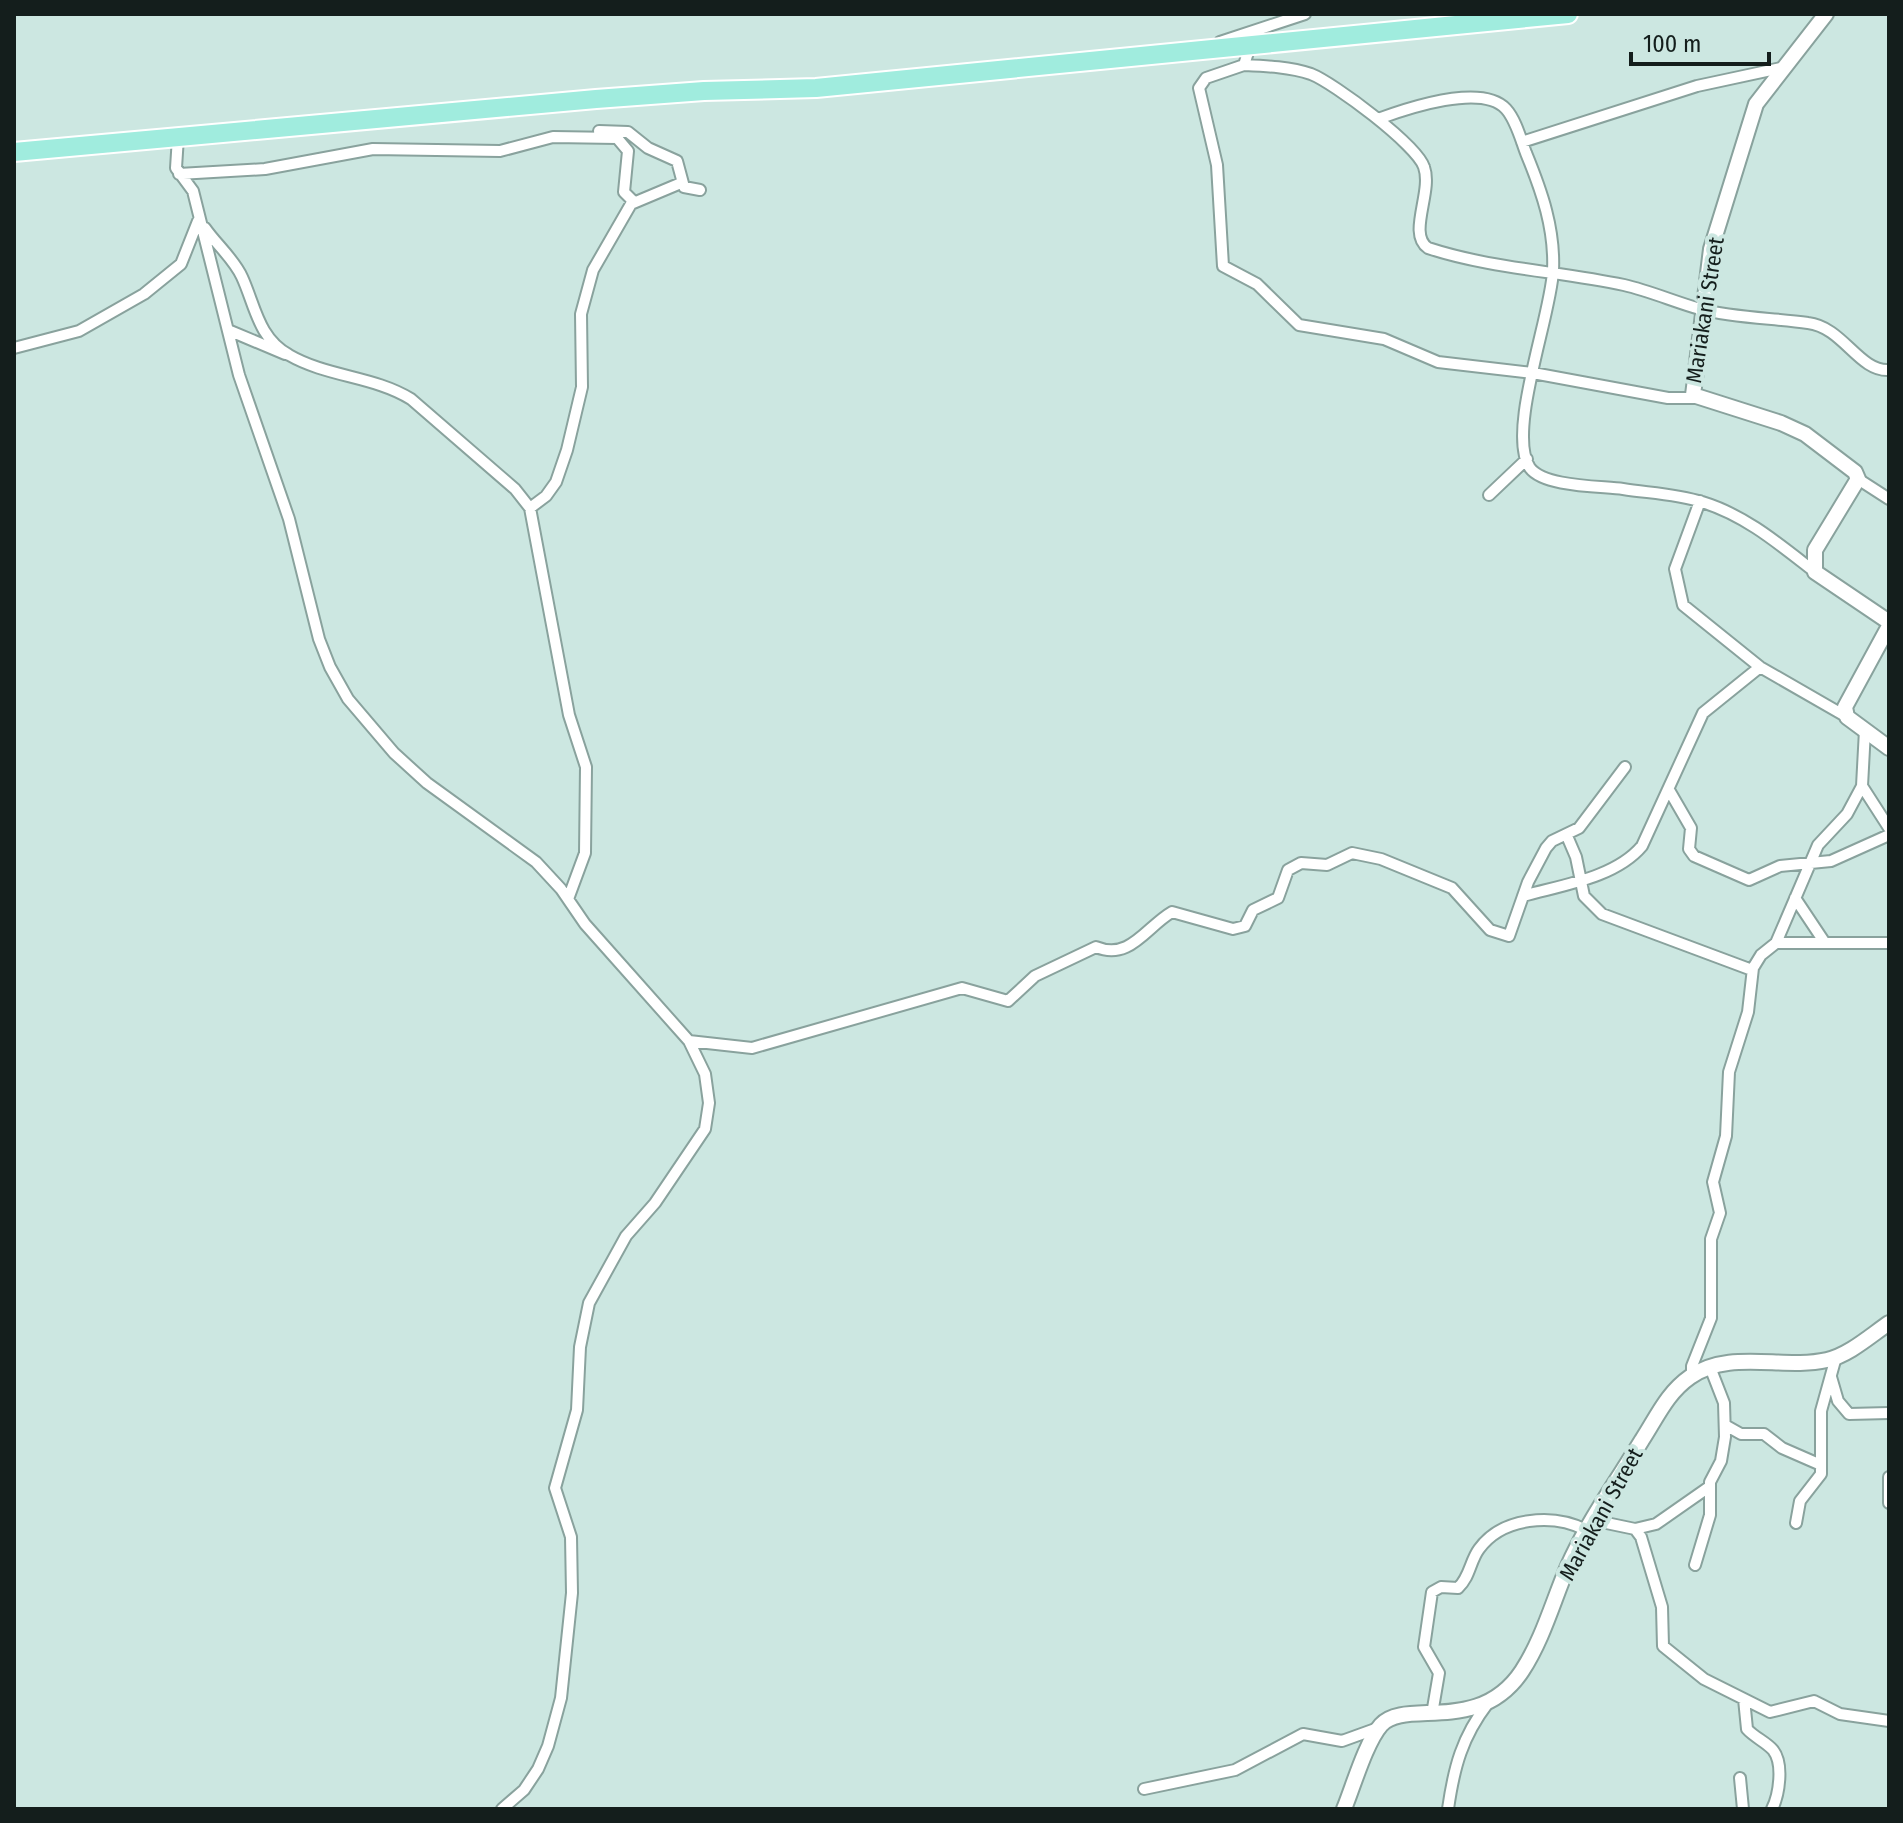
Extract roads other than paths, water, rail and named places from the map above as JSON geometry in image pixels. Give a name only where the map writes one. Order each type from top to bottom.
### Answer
[{"type":"highway","points":[[14,152],[690,92],[816,88],[1568,14]]},
{"type":"street","points":[[1192,51],[1305,14]]},
{"type":"street","name":"Mariakani Street","points":[[1826,14],[1781,68],[1754,111],[1711,249],[1692,386],[1695,398],[1759,414],[1805,434],[1855,472],[1858,479]]},
{"type":"street","points":[[1244,65],[1250,46]]},
{"type":"street","points":[[1695,398],[1668,398],[1533,373],[1438,362],[1384,339],[1299,325],[1257,284],[1225,268],[1217,165],[1199,88],[1206,78],[1244,65],[1311,74],[1378,119],[1399,135],[1424,164],[1428,187],[1418,231],[1422,244],[1467,261],[1553,271],[1627,286],[1702,309],[1822,326],[1874,368],[1889,370]]},
{"type":"street","points":[[1522,142],[1697,86],[1781,68]]},
{"type":"street","points":[[1378,119],[1466,98],[1492,99],[1511,116],[1543,195],[1552,232],[1553,271],[1526,403],[1527,459],[1536,473],[1549,478],[1700,501],[1749,523],[1889,624],[1847,698],[1847,717]]},
{"type":"street","points":[[179,174],[265,169],[373,149],[500,151],[573,131],[628,132],[648,148],[677,161],[681,183],[688,190],[700,190]]},
{"type":"street","points":[[178,137],[174,161],[179,174],[193,191],[239,375],[298,548],[319,639],[348,699],[382,740],[427,783],[536,862],[585,924],[689,1041],[705,1074],[708,1121],[655,1203],[626,1236],[589,1303],[580,1347],[577,1410],[555,1488],[571,1537],[572,1593],[561,1698],[548,1746],[538,1769],[524,1790],[502,1809]]},
{"type":"street","points":[[553,137],[621,140],[628,156],[623,187],[634,202]]},
{"type":"street","points":[[530,508],[546,496],[562,467],[582,387],[581,314],[586,289],[602,251],[634,202],[681,183]]},
{"type":"street","points":[[14,348],[79,331],[144,294],[181,264],[199,219]]},
{"type":"street","points":[[199,219],[243,277],[259,323],[288,354]]},
{"type":"street","points":[[228,330],[254,344],[394,388],[411,399],[515,489],[530,508],[569,715],[586,767],[585,853],[568,899]]},
{"type":"street","points":[[1489,495],[1527,459]]},
{"type":"street","points":[[1815,572],[1815,550],[1858,479],[1889,499]]},
{"type":"street","points":[[1700,501],[1675,569],[1683,605],[1760,667],[1847,717],[1889,748]]},
{"type":"street","points":[[1523,896],[1580,880],[1635,855],[1669,790],[1703,713],[1760,667]]},
{"type":"street","points":[[1692,1376],[1692,1366],[1711,1318],[1711,1239],[1720,1213],[1713,1182],[1726,1136],[1727,1082],[1748,1012],[1752,970],[1761,955],[1776,943],[1809,862],[1826,833],[1847,814],[1862,786],[1865,730]]},
{"type":"street","points":[[689,1041],[752,1048],[962,988],[1008,1001],[1035,976],[1096,947],[1111,952],[1134,944],[1172,912],[1233,929],[1245,926],[1253,910],[1278,898],[1288,870],[1301,863],[1327,865],[1352,853],[1381,859],[1446,884],[1490,930],[1508,937],[1546,848],[1552,841],[1567,836],[1594,812],[1625,767]]},
{"type":"street","points":[[1862,786],[1889,828]]},
{"type":"street","points":[[1669,790],[1689,824],[1687,846],[1694,856],[1753,881],[1774,867],[1831,861],[1889,835]]},
{"type":"street","points":[[1567,836],[1584,896],[1602,914],[1752,970]]},
{"type":"street","points":[[1795,898],[1825,943]]},
{"type":"street","points":[[1776,943],[1889,943]]},
{"type":"street","name":"Mariakani Street","points":[[1378,1728],[1395,1717],[1458,1712],[1488,1703],[1504,1693],[1521,1672],[1589,1525],[1665,1401],[1692,1376],[1710,1367],[1756,1362],[1812,1362],[1836,1357],[1889,1323]]},
{"type":"street","points":[[1796,1523],[1800,1501],[1819,1479],[1821,1411],[1836,1357]]},
{"type":"street","points":[[1695,1565],[1710,1515],[1709,1487],[1721,1461],[1725,1425],[1722,1395],[1710,1367]]},
{"type":"street","points":[[1830,1375],[1838,1401],[1849,1414],[1889,1413]]},
{"type":"street","points":[[1725,1425],[1741,1434],[1764,1434],[1782,1448],[1821,1465]]},
{"type":"street","points":[[1889,1477],[1889,1503]]},
{"type":"street","points":[[1432,1714],[1439,1673],[1424,1647],[1432,1592],[1463,1584],[1476,1553],[1500,1529],[1554,1520],[1635,1529],[1665,1519],[1709,1487]]},
{"type":"street","points":[[1635,1529],[1641,1537],[1662,1607],[1663,1646],[1704,1679],[1770,1712],[1814,1701],[1840,1714],[1889,1721]]},
{"type":"street","points":[[1744,1699],[1747,1729],[1775,1755],[1779,1780],[1772,1809]]},
{"type":"street","points":[[1448,1809],[1454,1767],[1465,1736],[1488,1703]]},
{"type":"street","points":[[1144,1789],[1235,1770],[1303,1734],[1342,1741],[1378,1728]]},
{"type":"street","points":[[1344,1809],[1378,1728]]},
{"type":"street","points":[[1740,1778],[1743,1809]]}]
